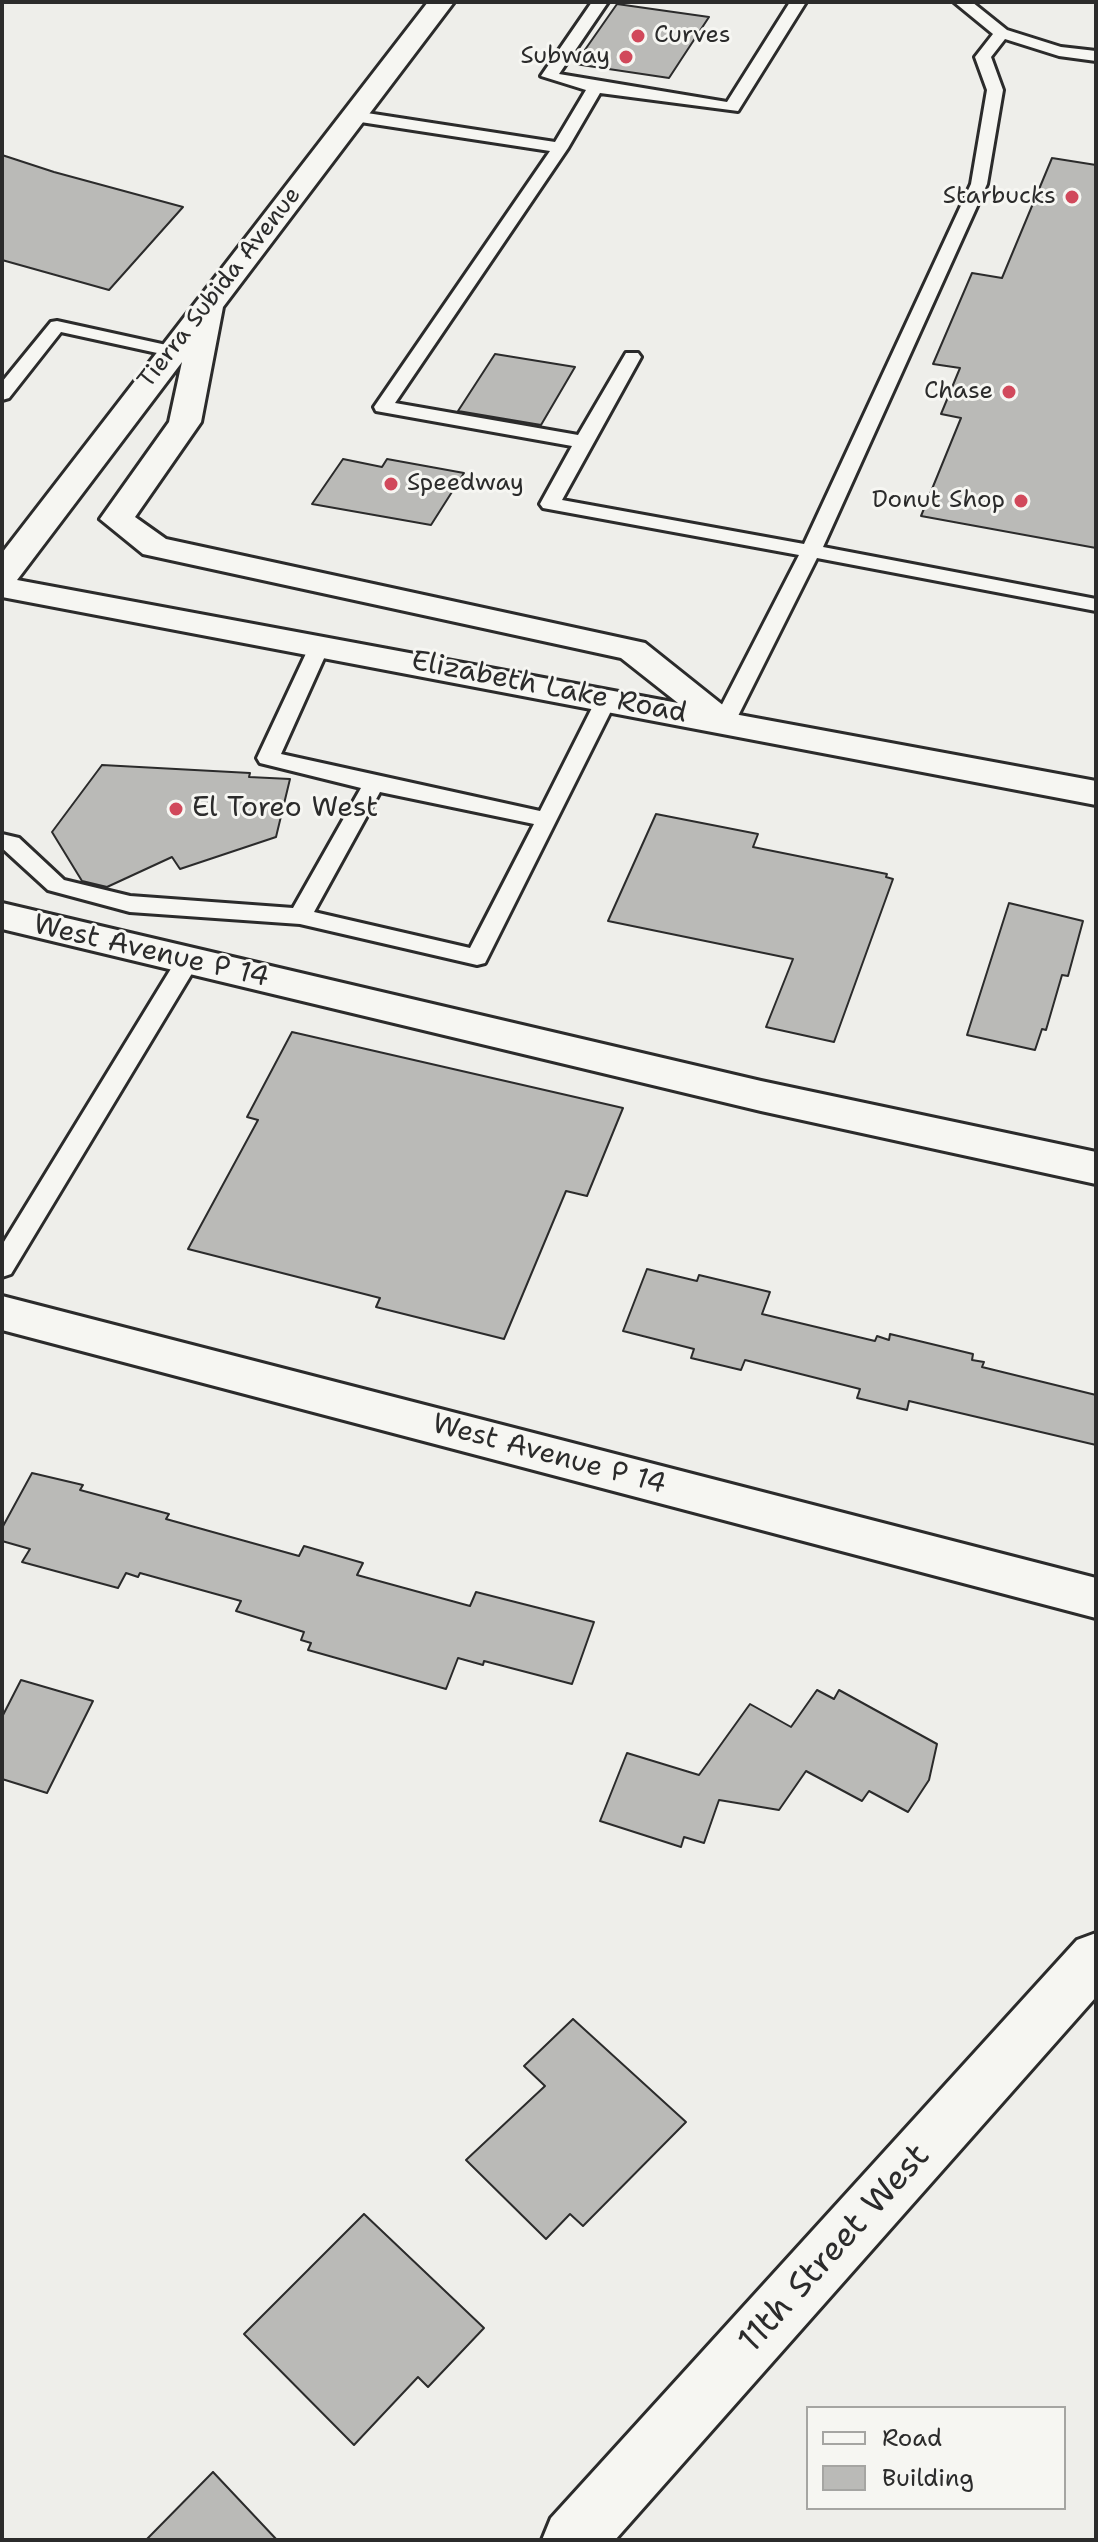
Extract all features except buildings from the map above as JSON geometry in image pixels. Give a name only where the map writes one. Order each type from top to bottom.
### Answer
[{"type":"main road","name":"Tierra Subida Avenue","points":[[2,576],[171,351],[441,2]]},
{"type":"main road","points":[[209,302],[185,422],[117,519],[155,547],[633,650],[724,722]]},
{"type":"main road","name":"Elizabeth Lake Road","points":[[2,587],[1096,793]]},
{"type":"main road","name":"West Avenue P 14","points":[[2,916],[761,1096],[1096,1168]]},
{"type":"main road","name":"West Avenue P 14","points":[[2,1313],[1096,1598]]},
{"type":"main road","name":"11th Street West","points":[[573,2540],[1096,1958]]},
{"type":"lane","points":[[600,2],[549,76],[595,87],[732,108],[798,2]]},
{"type":"lane","points":[[962,2],[1002,33],[1059,51],[1096,56]]},
{"type":"lane","points":[[724,722],[811,551],[979,184],[995,90],[983,57],[1002,33]]},
{"type":"lane","points":[[584,442],[383,407],[560,148],[595,87]]},
{"type":"lane","points":[[354,116],[560,148]]},
{"type":"lane","points":[[2,394],[57,326],[171,351]]},
{"type":"lane","points":[[632,357],[550,504],[1096,605]]},
{"type":"lane","points":[[320,645],[268,758],[547,820]]},
{"type":"lane","points":[[2,841],[11,843],[56,885],[130,904],[300,916],[477,957],[606,699]]},
{"type":"lane","points":[[300,916],[374,784]]},
{"type":"lane","points":[[2,1267],[188,960]]},
{"type":"place","name":"Curves","points":[[638,36]]},
{"type":"place","name":"Subway","points":[[626,57]]},
{"type":"place","name":"Starbucks","points":[[1072,197]]},
{"type":"place","name":"Chase","points":[[1009,392]]},
{"type":"place","name":"Speedway","points":[[391,484]]},
{"type":"place","name":"Donut Shop","points":[[1021,501]]},
{"type":"place","name":"El Toreo West","points":[[176,809]]}]
